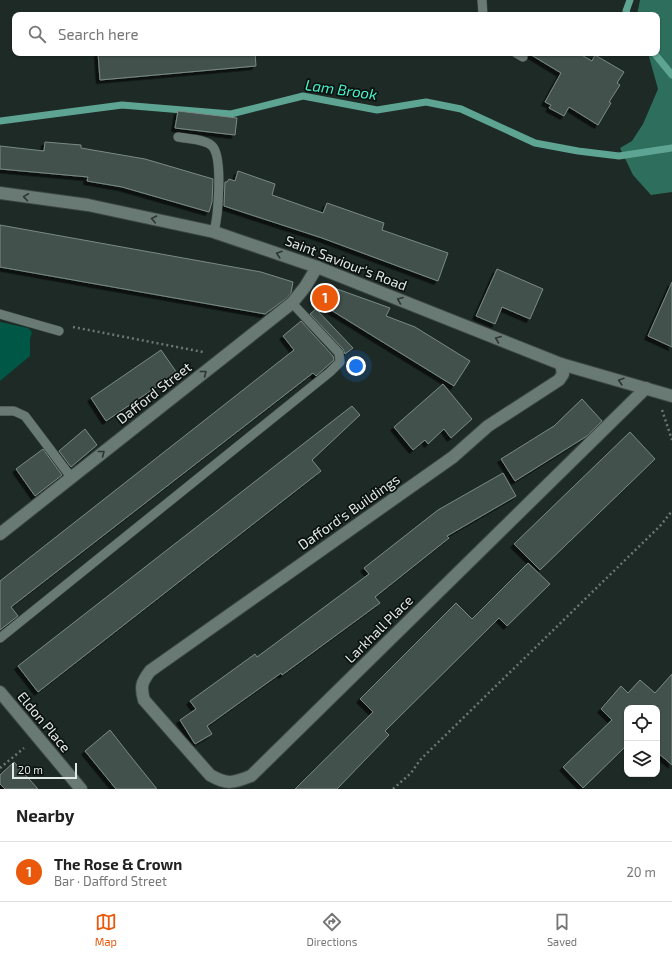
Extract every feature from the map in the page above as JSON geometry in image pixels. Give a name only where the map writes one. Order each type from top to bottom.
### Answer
[{"type":"street","name":"Saint Saviour's Road","points":[[0,193],[88,205],[214,232],[317,266],[561,364],[672,396]]},
{"type":"street","name":"Dafford Street","points":[[0,534],[292,303],[305,287],[317,266]]},
{"type":"street","name":"Dafford's Buildings","points":[[144,680],[150,671],[453,457],[488,426],[559,380],[563,374],[561,364]]},
{"type":"street","name":"Larkhall Place","points":[[144,680],[141,690],[144,700],[210,775],[224,783],[237,782],[251,776],[646,388]]},
{"type":"street","name":"Eldon Place","points":[[0,692],[81,789]]},
{"type":"lane","points":[[482,0],[483,12]]},
{"type":"lane","points":[[178,137],[208,143],[213,147],[216,154],[219,200],[214,232]]},
{"type":"lane","points":[[0,638],[330,372],[340,362],[339,353],[292,303]]},
{"type":"lane","points":[[0,314],[57,331]]},
{"type":"lane","points":[[0,411],[14,411],[25,416],[71,477]]},
{"type":"path","points":[[57,331],[74,327],[225,356]]},
{"type":"path","points":[[660,407],[672,440]]},
{"type":"path","points":[[393,789],[412,773],[420,760],[660,526],[672,511]]},
{"type":"path","points":[[0,768],[38,737]]},
{"type":"green space","points":[[640,0],[672,0],[672,192],[651,195],[633,175],[620,148],[632,141],[643,124],[658,89],[649,56],[660,56],[660,12],[638,12]]},
{"type":"green space","points":[[0,322],[28,328],[32,332],[30,339],[30,356],[0,381]]},
{"type":"building","points":[[98,56],[255,56],[256,66],[100,80]]},
{"type":"building","points":[[533,56],[583,56],[592,61],[594,56],[597,56],[624,72],[617,83],[620,85],[609,102],[611,103],[598,125],[569,107],[564,116],[549,108],[551,105],[545,102],[561,73]]},
{"type":"building","points":[[178,111],[237,118],[235,135],[175,128]]},
{"type":"building","points":[[45,142],[81,145],[81,148],[145,159],[213,179],[212,202],[209,212],[122,187],[87,181],[88,177],[0,169],[0,146],[44,151]]},
{"type":"building","points":[[238,171],[275,184],[272,195],[323,213],[327,203],[384,223],[382,230],[448,253],[438,281],[322,238],[224,206],[225,182],[229,179],[235,181]]},
{"type":"building","points":[[0,225],[261,272],[293,282],[291,293],[287,298],[265,314],[0,267]]},
{"type":"building","points":[[497,269],[543,289],[530,319],[502,307],[495,324],[476,316]]},
{"type":"building","points":[[672,282],[672,347],[648,336]]},
{"type":"building","points":[[326,285],[390,308],[386,316],[415,327],[470,361],[454,386],[313,299]]},
{"type":"building","points":[[316,309],[353,348],[345,354],[343,349],[310,314]]},
{"type":"building","points":[[301,321],[333,356],[334,360],[316,376],[313,373],[11,607],[18,616],[0,630],[0,581],[294,350],[283,336]]},
{"type":"building","points":[[161,350],[177,373],[106,421],[91,398]]},
{"type":"building","points":[[443,384],[472,419],[451,438],[444,429],[428,444],[425,440],[413,450],[394,427]]},
{"type":"building","points":[[582,399],[602,421],[587,436],[515,481],[501,459],[554,426]]},
{"type":"building","points":[[352,406],[360,415],[312,460],[321,471],[38,692],[18,666]]},
{"type":"building","points":[[85,429],[97,445],[71,467],[59,451]]},
{"type":"building","points":[[630,432],[655,459],[540,570],[514,544]]},
{"type":"building","points":[[43,449],[62,475],[35,496],[16,469]]},
{"type":"building","points":[[503,473],[516,496],[447,536],[449,538],[375,597],[380,603],[282,675],[281,673],[207,726],[212,734],[195,744],[180,720],[196,709],[190,701],[255,654],[257,657],[369,574],[364,568],[438,510]]},
{"type":"building","points":[[528,563],[550,584],[507,626],[499,618],[385,731],[389,735],[337,789],[295,789],[373,712],[360,699],[456,603],[472,619]]},
{"type":"building","points":[[672,674],[672,765],[660,755],[660,705],[624,705],[624,748],[583,788],[563,767],[612,720],[601,709],[621,686],[628,693],[640,680],[655,693]]},
{"type":"building","points":[[110,730],[157,789],[116,789],[85,751]]},
{"type":"building","points":[[14,762],[38,789],[5,789],[0,784],[0,775]]},
{"type":"waterway","name":"Lam Brook","points":[[626,12],[630,0]]},
{"type":"waterway","name":"Lam Brook","points":[[656,56],[672,75]]},
{"type":"waterway","name":"Lam Brook","points":[[0,121],[122,105],[231,114],[303,96],[377,110],[426,102],[461,109],[535,143],[578,151],[619,156],[672,148]]},
{"type":"place","name":"The Rose & Crown","points":[[325,298]]}]
